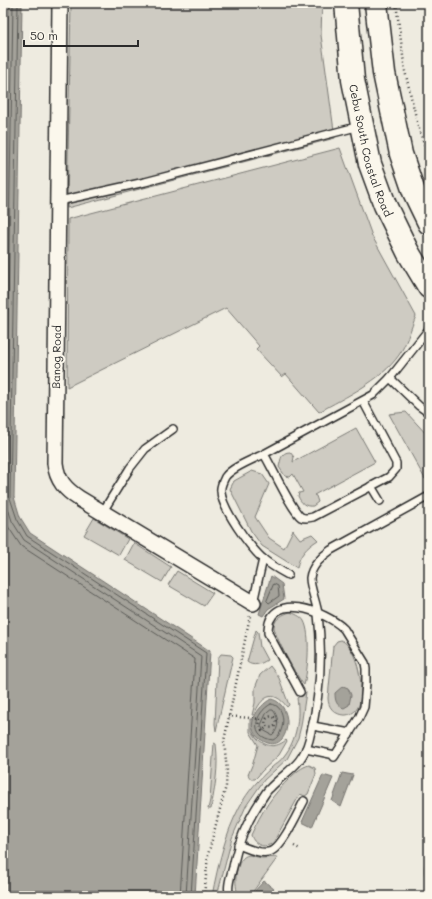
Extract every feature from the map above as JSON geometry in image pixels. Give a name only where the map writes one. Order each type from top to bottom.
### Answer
[{"type":"highway","name":"Cebu South Coastal Road","points":[[346,3],[353,80],[370,164],[385,205],[408,252],[429,287]]},
{"type":"highway","points":[[376,3],[384,73],[401,154],[414,192],[429,223]]},
{"type":"street","name":"Banog Road","points":[[60,3],[56,472],[61,482],[69,491],[102,513],[253,603]]},
{"type":"lane","points":[[58,201],[145,182],[362,126]]},
{"type":"lane","points":[[288,575],[263,559],[251,547],[237,528],[220,492],[226,476],[233,470],[373,395],[390,378],[429,329]]},
{"type":"lane","points":[[390,378],[419,406],[429,413]]},
{"type":"lane","points":[[264,454],[293,507],[302,517],[308,519],[372,486],[393,473],[396,469],[396,463],[363,401]]},
{"type":"lane","points":[[102,513],[130,468],[145,450],[172,429]]},
{"type":"lane","points":[[372,486],[380,501]]},
{"type":"lane","points":[[230,896],[228,893],[229,883],[238,845],[252,813],[269,789],[298,763],[306,749],[316,713],[321,655],[318,613],[310,579],[312,571],[324,555],[429,496]]},
{"type":"lane","points":[[253,603],[263,559]]},
{"type":"lane","points":[[300,692],[268,633],[270,617],[278,610],[287,607],[298,607],[318,613],[340,625],[365,663],[366,669],[364,707],[335,756],[306,749]]},
{"type":"lane","points":[[312,726],[350,733]]},
{"type":"lane","points":[[238,845],[267,853],[272,851],[277,847],[304,801]]},
{"type":"path","points":[[396,3],[405,71],[418,126],[429,160]]},
{"type":"path","points":[[204,896],[208,855],[226,786],[227,771],[224,741],[228,716],[253,603]]},
{"type":"path","points":[[228,716],[260,719],[259,725],[262,731],[267,727],[274,727],[276,725],[276,718],[273,716],[267,718],[265,721],[267,727]]},
{"type":"path","points":[[294,846],[300,849]]},
{"type":"shaded area","points":[[71,3],[322,3],[321,35],[335,138],[67,208]]},
{"type":"shaded area","points":[[340,148],[372,236],[416,316],[402,351],[383,373],[362,388],[319,412],[286,374],[282,377],[256,349],[259,346],[226,308],[67,387],[68,219]]},
{"type":"shaded area","points":[[406,412],[429,437],[429,477],[425,479],[389,414]]},
{"type":"shaded area","points":[[356,428],[375,462],[314,495],[316,496],[318,502],[313,506],[304,504],[300,501],[298,496],[299,493],[303,492],[293,474],[290,477],[285,476],[279,467],[283,455],[290,452],[294,457],[293,462]]},
{"type":"shaded area","points":[[252,471],[262,474],[269,484],[255,517],[269,538],[284,548],[293,530],[300,539],[312,534],[318,540],[304,552],[297,568],[262,546],[251,531],[230,489],[234,481]]},
{"type":"shaded area","points":[[94,518],[128,539],[119,555],[84,535]]},
{"type":"shaded area","points":[[134,543],[171,567],[162,582],[125,560]]},
{"type":"shaded area","points":[[177,571],[213,593],[204,606],[168,585]]},
{"type":"shaded area","points":[[290,612],[298,615],[304,621],[308,634],[307,670],[304,685],[286,656],[277,638],[274,626],[278,619]]},
{"type":"shaded area","points":[[256,630],[258,632],[260,647],[267,660],[260,664],[254,665],[247,662]]},
{"type":"shaded area","points":[[341,640],[347,644],[356,660],[359,670],[361,690],[361,698],[356,710],[351,714],[346,715],[336,713],[329,704],[328,698],[333,646],[337,641]]},
{"type":"shaded area","points":[[221,654],[231,655],[233,657],[216,731],[218,658]]},
{"type":"shaded area","points":[[270,666],[279,678],[289,705],[287,707],[277,698],[272,696],[268,697],[260,703],[254,715],[252,715],[255,703],[255,688],[260,675]]},
{"type":"shaded area","points":[[306,692],[298,738],[287,759],[264,780],[246,806],[232,838],[217,896],[212,896],[223,850],[235,817],[250,790],[262,776],[281,759],[292,743],[298,720],[297,698]]},
{"type":"shaded area","points":[[250,719],[252,719],[252,731],[263,743],[272,746],[286,740],[287,741],[279,755],[255,779],[251,779],[248,775],[258,745],[250,732]]},
{"type":"shaded area","points":[[214,743],[216,744],[217,753],[216,777],[211,809],[208,809],[210,800]]},
{"type":"shaded area","points":[[309,765],[315,768],[316,774],[308,794],[305,796],[300,794],[273,843],[266,846],[257,844],[251,835],[268,804],[278,790],[293,775]]},
{"type":"shaded area","points":[[249,855],[262,858],[278,857],[254,890],[247,896],[239,896],[236,886],[236,872],[244,857]]},
{"type":"water","points":[[3,3],[22,3],[14,497],[20,517],[30,533],[210,651],[195,896],[3,896]]},
{"type":"water","points":[[271,576],[282,584],[284,599],[268,609],[263,616],[259,614]]},
{"type":"water","points":[[343,686],[348,688],[351,695],[349,705],[344,708],[338,704],[335,696],[335,693]]},
{"type":"water","points":[[271,699],[279,703],[284,710],[287,719],[284,737],[278,742],[270,744],[260,739],[255,734],[253,723],[257,712],[266,702]]},
{"type":"water","points":[[342,773],[353,775],[341,807],[332,801]]},
{"type":"water","points":[[323,775],[333,778],[312,827],[302,822]]},
{"type":"water","points":[[429,859],[429,881],[424,870]]},
{"type":"water","points":[[264,881],[274,889],[267,896],[250,896]]}]
